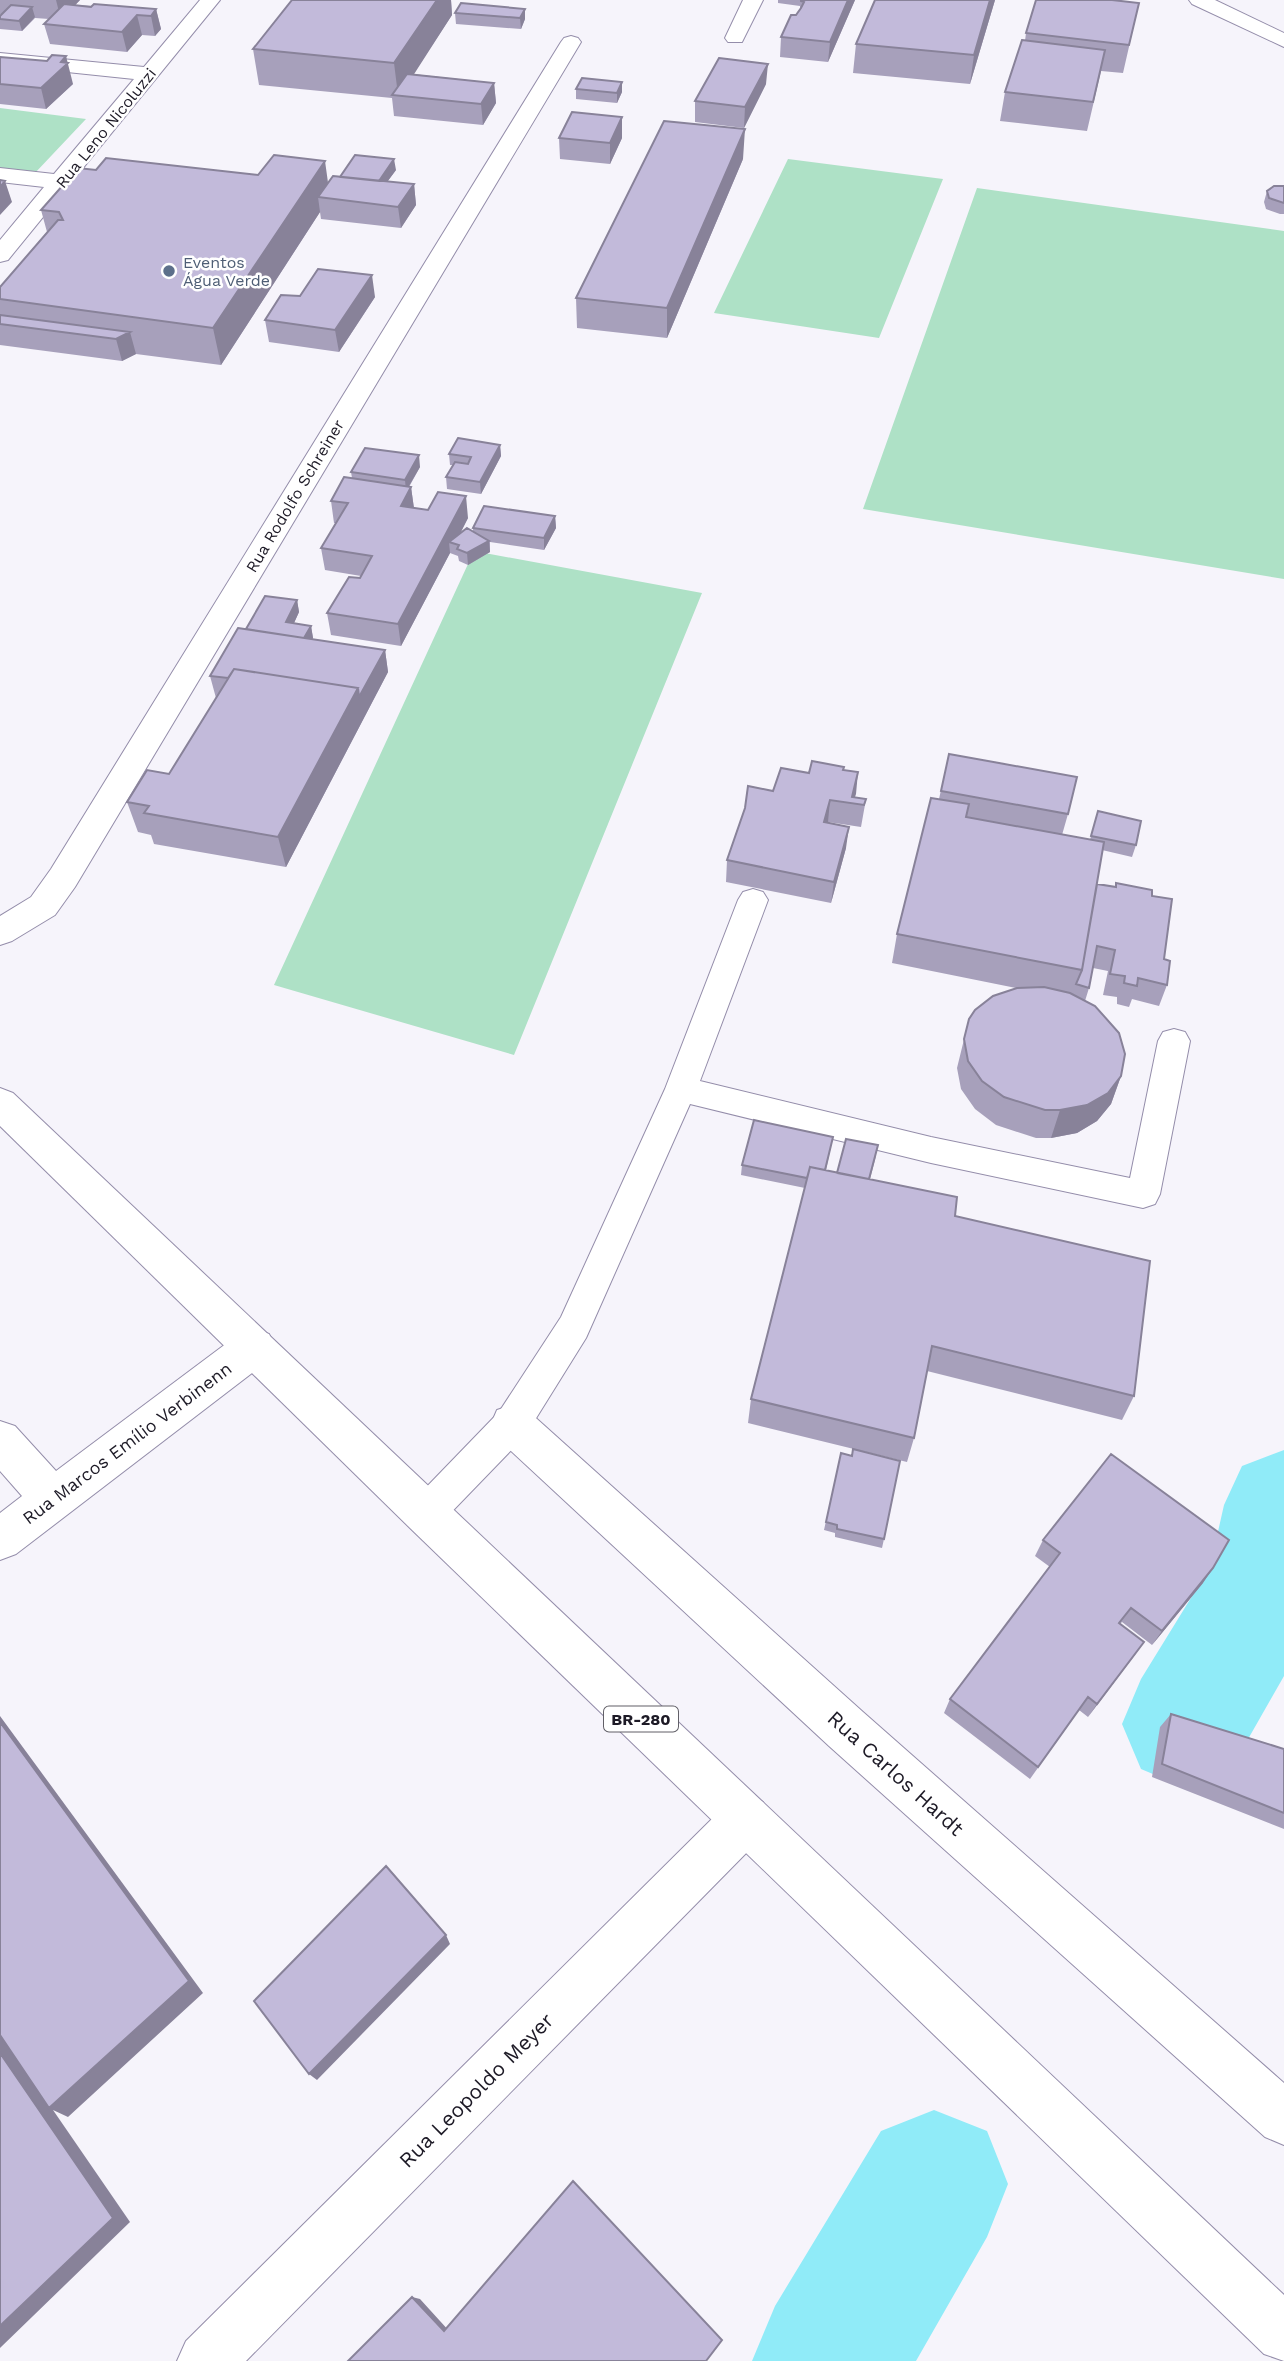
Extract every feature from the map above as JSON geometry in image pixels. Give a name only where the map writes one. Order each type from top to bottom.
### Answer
[{"type":"main road","name":"Rua Leno Nicoluzzi","points":[[0,255],[210,0]]},
{"type":"main road","points":[[735,38],[753,0]]},
{"type":"main road","points":[[1199,0],[1284,41]]},
{"type":"main road","name":"Rua Rodolfo Schreiner","points":[[0,932],[43,906],[63,878],[571,42]]},
{"type":"main road","points":[[0,59],[149,74]]},
{"type":"main road","points":[[0,176],[61,182]]},
{"type":"main road","name":"BR-280","points":[[0,1103],[425,1514],[1284,2334]]},
{"type":"main road","name":"Rua Marcos Emílio Verbinenn","points":[[0,1539],[254,1347]]},
{"type":"main road","name":"Rua Carlos Hardt","points":[[512,1424],[846,1729],[1284,2118]]},
{"type":"main road","points":[[0,1440],[53,1499]]},
{"type":"main road","name":"Rua Leopoldo Meyer","points":[[206,2361],[746,1819]]},
{"type":"lane","points":[[425,1514],[512,1424],[574,1327],[681,1089],[753,900]]},
{"type":"lane","points":[[681,1089],[932,1150],[1143,1194],[1174,1041]]},
{"type":"green space","points":[[0,108],[86,119],[35,173],[0,168]]},
{"type":"green space","points":[[788,159],[943,179],[879,338],[714,313]]},
{"type":"green space","points":[[977,188],[1284,231],[1284,579],[863,509]]},
{"type":"green space","points":[[474,551],[702,593],[514,1055],[274,985]]},
{"type":"building","points":[[292,0],[437,0],[394,63],[253,49]]},
{"type":"building","points":[[801,0],[848,0],[830,42],[781,37],[791,15],[796,15],[801,8],[804,2]]},
{"type":"building","points":[[875,0],[990,0],[974,55],[856,44]]},
{"type":"building","points":[[1036,0],[1112,0],[1139,3],[1129,45],[1026,33]]},
{"type":"building","points":[[461,3],[525,9],[520,18],[455,13]]},
{"type":"building","points":[[64,4],[156,9],[151,16],[137,15],[122,32],[44,24]]},
{"type":"building","points":[[11,5],[32,7],[19,21],[0,19]]},
{"type":"building","points":[[1022,40],[1105,50],[1093,102],[1005,92]]},
{"type":"building","points":[[52,55],[66,56],[61,62],[68,63],[41,88],[0,84],[0,57],[47,61]]},
{"type":"building","points":[[719,58],[768,64],[745,107],[695,101]]},
{"type":"building","points":[[407,74],[494,83],[481,104],[392,95]]},
{"type":"building","points":[[582,78],[622,82],[617,93],[576,89]]},
{"type":"building","points":[[572,112],[622,117],[610,143],[559,138]]},
{"type":"building","points":[[664,121],[745,129],[667,308],[576,298]]},
{"type":"building","name":"Eventos Água Verde","points":[[274,155],[325,161],[213,328],[0,299],[0,287],[58,220],[63,220],[59,212],[41,210],[78,168],[96,170],[106,158],[258,175]]},
{"type":"building","points":[[355,155],[394,159],[379,181],[340,177]]},
{"type":"building","points":[[333,176],[414,184],[398,207],[318,197]]},
{"type":"building","points":[[1274,186],[1284,186],[1284,203],[1269,198],[1267,191]]},
{"type":"building","points":[[318,269],[372,275],[335,330],[265,320],[281,295],[300,296]]},
{"type":"building","points":[[0,315],[130,332],[116,339],[0,324]]},
{"type":"building","points":[[458,438],[500,445],[480,482],[446,477],[455,462],[468,464],[471,457],[449,454]]},
{"type":"building","points":[[365,448],[419,455],[405,480],[351,472]]},
{"type":"building","points":[[344,477],[411,487],[401,506],[428,510],[438,492],[466,496],[398,624],[327,613],[349,577],[360,578],[372,556],[321,548],[348,503],[331,501]]},
{"type":"building","points":[[484,506],[555,516],[544,538],[473,528]]},
{"type":"building","points":[[467,528],[489,541],[467,553],[457,549],[459,545],[449,542]]},
{"type":"building","points":[[265,596],[297,600],[286,622],[311,626],[304,638],[246,629]]},
{"type":"building","points":[[238,628],[385,650],[359,697],[358,688],[234,669],[228,678],[210,676]]},
{"type":"building","points":[[234,669],[358,688],[278,837],[144,813],[149,806],[127,802],[147,770],[169,774]]},
{"type":"building","points":[[949,754],[1077,777],[1068,814],[941,791]]},
{"type":"building","points":[[812,761],[858,772],[852,797],[866,799],[864,805],[830,800],[824,822],[849,827],[834,882],[727,860],[745,808],[748,786],[773,791],[781,768],[809,773]]},
{"type":"building","points":[[931,798],[969,804],[966,817],[1104,842],[1082,970],[897,934]]},
{"type":"building","points":[[1098,811],[1141,821],[1136,845],[1091,836]]},
{"type":"building","points":[[1116,883],[1152,890],[1152,896],[1172,899],[1164,959],[1170,961],[1167,985],[1138,978],[1137,986],[1124,983],[1125,976],[1110,974],[1115,950],[1097,946],[1089,988],[1076,984],[1082,970],[1097,884],[1116,887]]},
{"type":"building","points":[[1044,987],[1070,993],[1095,1006],[1119,1033],[1125,1054],[1121,1076],[1108,1093],[1087,1105],[1045,1110],[1004,1097],[982,1081],[968,1061],[964,1039],[969,1019],[975,1010],[993,996],[1017,988]]},
{"type":"building","points":[[754,1120],[833,1137],[825,1170],[810,1167],[807,1178],[742,1165]]},
{"type":"building","points":[[846,1139],[878,1145],[869,1179],[837,1173]]},
{"type":"building","points":[[810,1167],[957,1197],[955,1216],[1150,1261],[1134,1396],[932,1346],[914,1438],[751,1399]]},
{"type":"building","points":[[853,1449],[900,1461],[884,1539],[837,1529],[837,1525],[826,1522],[841,1453],[852,1456]]},
{"type":"building","points":[[1111,1454],[1229,1540],[1213,1568],[1162,1631],[1131,1608],[1119,1623],[1144,1642],[1097,1704],[1088,1697],[1038,1767],[950,1699],[1060,1553],[1043,1540]]},
{"type":"building","points":[[1171,1714],[1284,1749],[1284,1813],[1162,1764]]},
{"type":"building","points":[[0,1722],[189,1981],[49,2108],[0,2035]]},
{"type":"building","points":[[386,1866],[446,1935],[309,2074],[254,2001]]},
{"type":"building","points":[[0,2053],[113,2218],[0,2326]]},
{"type":"building","points":[[573,2181],[722,2340],[706,2361],[348,2361],[412,2297],[444,2331]]},
{"type":"waterway","points":[[1186,1724],[1267,1587],[1284,1505]]},
{"type":"waterway","points":[[830,2361],[934,2184]]},
{"type":"place","name":"Eventos Água Verde","points":[[169,271]]}]
